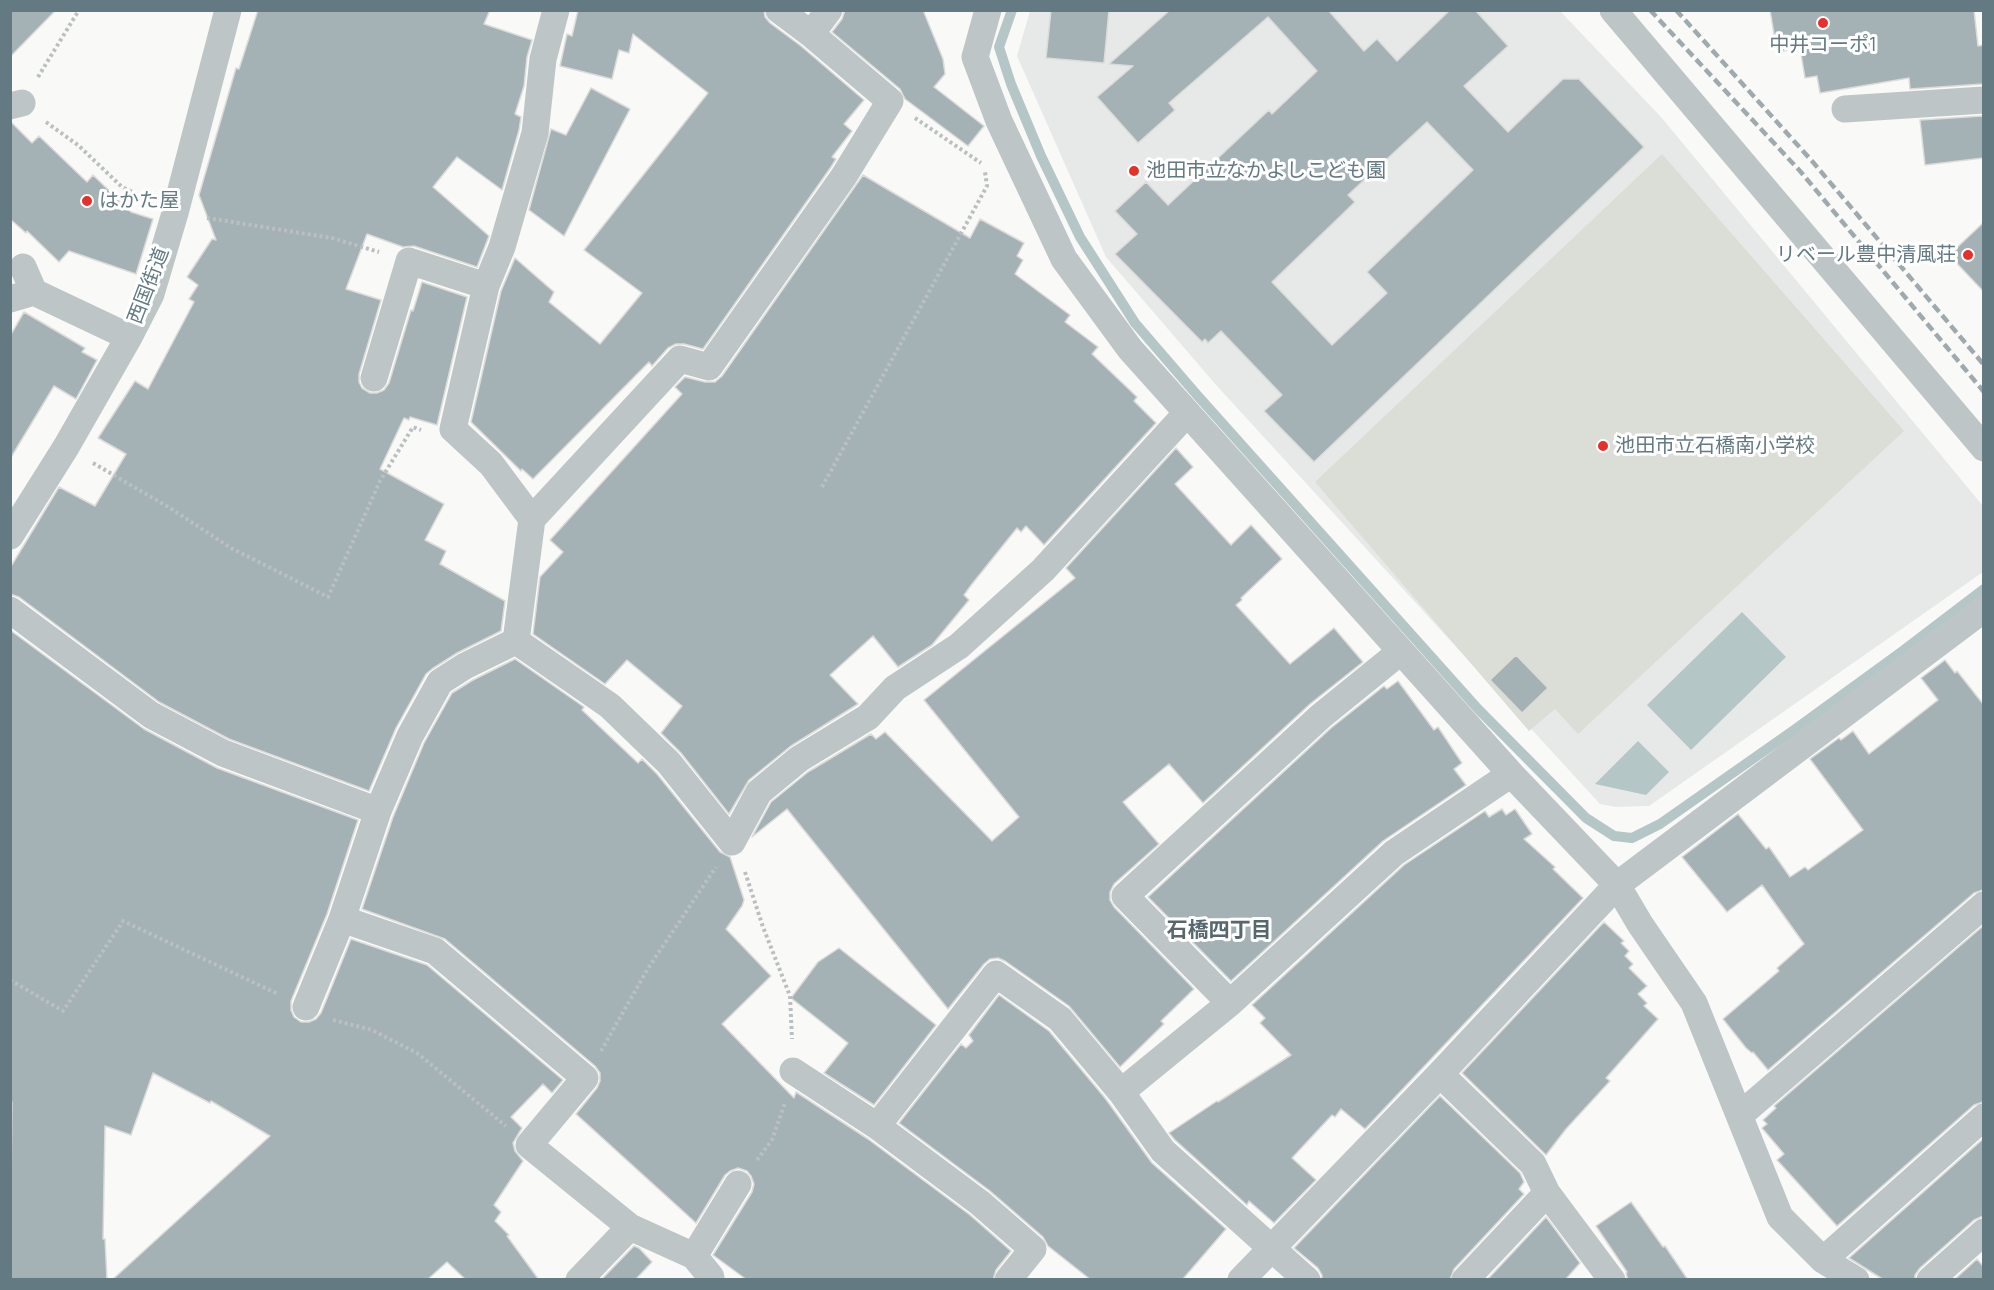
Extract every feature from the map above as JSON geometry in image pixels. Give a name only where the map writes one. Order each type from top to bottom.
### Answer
[{"type":"street","name":"西国街道","points":[[10,536],[66,447],[151,294],[176,213],[228,10]]},
{"type":"street","points":[[532,519],[491,464],[453,429],[486,286],[502,247],[535,133],[543,59],[556,10]]},
{"type":"street","points":[[516,641],[532,519],[680,359],[709,367],[844,176],[890,101],[812,34],[779,10]]},
{"type":"street","points":[[812,34],[829,10]]},
{"type":"street","points":[[988,10],[975,57],[999,121],[1064,259],[1130,349],[1400,652],[1511,774],[1617,885],[1640,924],[1694,1003],[1780,1217],[1823,1260],[1856,1280]]},
{"type":"street","points":[[1613,10],[1983,448]]},
{"type":"street","points":[[1845,109],[1983,100]]},
{"type":"street","points":[[374,378],[409,261],[486,286]]},
{"type":"street","points":[[23,267],[22,295],[129,337]]},
{"type":"street","points":[[516,641],[610,706],[669,763],[732,842],[759,792],[799,759],[868,717],[896,688],[966,639],[1043,570],[1187,413]]},
{"type":"street","points":[[1241,1280],[1440,1074],[1617,885],[1983,609]]},
{"type":"street","points":[[10,610],[151,715],[223,753],[378,811]]},
{"type":"street","points":[[306,1007],[342,919],[378,811],[410,736],[440,682],[465,666],[516,641]]},
{"type":"street","points":[[1230,1003],[1125,896],[1321,716],[1400,652]]},
{"type":"street","points":[[1121,1092],[1230,1003],[1394,853],[1511,774]]},
{"type":"street","points":[[1740,1115],[1983,905]]},
{"type":"street","points":[[342,919],[435,951],[585,1078],[529,1145],[630,1227],[694,1257],[711,1280]]},
{"type":"street","points":[[877,1126],[996,974],[1060,1019],[1121,1092],[1163,1151],[1307,1280]]},
{"type":"street","points":[[793,1071],[877,1126],[980,1203],[1033,1249],[1008,1280]]},
{"type":"street","points":[[1440,1074],[1533,1164],[1547,1193],[1612,1280]]},
{"type":"street","points":[[1823,1260],[1983,1117]]},
{"type":"street","points":[[694,1257],[738,1184]]},
{"type":"street","points":[[1464,1280],[1547,1193]]},
{"type":"street","points":[[579,1280],[630,1227]]},
{"type":"street","points":[[1930,1280],[1983,1232]]},
{"type":"path","points":[[79,10],[16,105],[78,145],[122,187],[176,213],[332,238],[409,261]]},
{"type":"path","points":[[822,487],[987,186],[984,165],[890,101]]},
{"type":"path","points":[[66,447],[170,508],[231,548],[327,597],[380,481],[413,427],[439,435],[453,429]]},
{"type":"path","points":[[732,842],[789,996],[793,1071],[784,1109],[772,1140],[738,1184]]},
{"type":"path","points":[[585,1078],[647,970],[732,842]]},
{"type":"path","points":[[10,980],[63,1011],[123,921],[306,1007],[322,1018],[372,1030],[417,1053],[529,1145]]},
{"type":"shaded area","name":"池田市立石橋南小学校","points":[[1030,11],[1560,11],[1661,117],[1983,506],[1983,572],[1649,806],[1616,807],[1600,804],[1217,386],[1106,257],[1017,56]]},
{"type":"shaded area","points":[[1662,154],[1904,431],[1578,734],[1555,709],[1529,731],[1315,482]]},
{"type":"shaded area","points":[[1742,612],[1786,657],[1691,750],[1647,705]]},
{"type":"shaded area","points":[[1638,741],[1669,772],[1646,795],[1595,784]]},
{"type":"building","points":[[10,10],[56,10],[10,57]]},
{"type":"building","points":[[258,10],[490,10],[484,24],[532,40],[527,57],[524,86],[515,114],[521,117],[519,130],[502,190],[457,157],[433,187],[489,236],[477,267],[414,246],[403,247],[367,234],[346,289],[381,300],[359,374],[362,388],[370,393],[384,390],[389,383],[422,282],[467,297],[437,425],[410,417],[409,420],[404,418],[380,469],[444,504],[425,540],[446,551],[440,564],[505,601],[501,631],[457,653],[426,674],[396,728],[369,791],[229,739],[159,702],[19,597],[10,594],[10,568],[59,487],[95,506],[126,454],[98,438],[135,381],[148,389],[194,302],[189,299],[198,285],[187,277],[212,239],[216,240],[199,195],[236,68],[239,69]]},
{"type":"building","points":[[578,10],[764,10],[765,17],[770,23],[801,46],[864,100],[844,124],[852,131],[832,157],[836,159],[831,167],[703,349],[676,344],[668,348],[652,366],[649,362],[533,479],[522,469],[521,471],[471,422],[501,291],[515,258],[554,292],[549,302],[600,344],[642,293],[584,250],[708,93],[633,34],[629,53],[619,50],[612,79],[560,66],[567,34],[572,36]]},
{"type":"building","points":[[845,10],[923,10],[943,59],[945,74],[934,87],[984,126],[968,146],[905,99],[900,89],[832,32],[842,19]]},
{"type":"building","points":[[1051,10],[1109,10],[1104,63],[1046,58]]},
{"type":"building","points":[[1170,10],[1328,10],[1364,51],[1377,39],[1397,61],[1450,10],[1475,10],[1508,46],[1464,86],[1508,132],[1563,79],[1579,79],[1644,147],[1314,462],[1264,411],[1282,395],[1221,331],[1208,343],[1205,339],[1202,342],[1115,254],[1137,234],[1115,211],[1146,182],[1168,205],[1269,110],[1272,114],[1317,71],[1268,17],[1169,103],[1175,110],[1138,143],[1097,97],[1133,66],[1109,64]],"holes":[[[1427,122],[1473,170],[1367,272],[1387,293],[1332,345],[1272,282],[1355,202],[1348,195]]]},
{"type":"building","points":[[1770,10],[1974,10],[1978,46],[1983,45],[1983,84],[1910,89],[1909,78],[1820,93],[1817,76],[1805,78],[1800,48],[1777,52]]},
{"type":"building","points":[[591,88],[630,109],[564,236],[529,210],[551,129],[566,135]]},
{"type":"building","points":[[1983,116],[1983,158],[1925,165],[1920,120]]},
{"type":"building","points":[[10,121],[32,143],[39,136],[87,182],[93,175],[131,212],[153,219],[136,274],[69,251],[59,262],[27,231],[26,233],[10,219]]},
{"type":"building","points":[[863,175],[970,238],[980,219],[1024,243],[1017,256],[1023,260],[1015,274],[1070,315],[1065,322],[1098,347],[1092,354],[1137,397],[1134,401],[1156,423],[1044,545],[1026,526],[1021,532],[1017,528],[964,595],[969,600],[932,645],[898,667],[873,636],[830,675],[858,704],[791,746],[749,780],[729,814],[681,753],[661,733],[682,706],[627,660],[605,684],[533,634],[540,577],[563,552],[550,540],[682,394],[675,387],[685,377],[715,382],[722,376]]},
{"type":"building","name":"リベール豊中清風荘","points":[[1983,223],[1983,291],[1949,255]]},
{"type":"building","points":[[24,312],[85,348],[82,352],[97,360],[76,399],[54,386],[10,459],[10,336]]},
{"type":"building","points":[[1176,448],[1193,467],[1175,484],[1231,545],[1251,525],[1282,559],[1236,605],[1290,664],[1334,628],[1363,662],[1310,704],[1203,803],[1169,764],[1123,802],[1159,844],[1114,884],[1110,892],[1110,900],[1114,907],[1194,989],[1161,1021],[1164,1024],[1120,1067],[1069,1006],[998,958],[990,959],[984,964],[948,1009],[787,809],[752,837],[771,802],[808,772],[871,734],[876,739],[885,732],[992,841],[1019,817],[924,700],[1075,578],[1066,568]]},
{"type":"building","points":[[10,630],[144,729],[217,768],[358,820],[327,914],[291,1001],[291,1010],[294,1017],[301,1022],[316,1019],[321,1013],[351,939],[427,965],[563,1080],[552,1093],[543,1084],[511,1117],[522,1128],[513,1143],[515,1151],[523,1161],[494,1205],[501,1212],[495,1221],[509,1235],[507,1236],[539,1280],[466,1280],[447,1262],[427,1280],[112,1280],[270,1136],[211,1101],[210,1103],[153,1073],[131,1135],[105,1126],[103,1239],[105,1239],[107,1280],[10,1280],[12,1102],[10,1102]]},
{"type":"building","points":[[1516,655],[1548,688],[1522,713],[1490,680]]},
{"type":"building","points":[[515,659],[584,707],[582,710],[638,763],[642,759],[657,774],[720,852],[730,857],[744,900],[726,929],[771,976],[722,1024],[794,1098],[796,1092],[868,1139],[970,1215],[1011,1251],[996,1270],[993,1280],[747,1280],[713,1255],[752,1192],[754,1184],[747,1171],[738,1168],[725,1175],[696,1223],[576,1114],[600,1081],[600,1073],[595,1066],[445,939],[362,909],[393,817],[424,743],[452,693]]},
{"type":"building","points":[[1945,660],[1955,673],[1957,671],[1983,704],[1983,890],[1974,893],[1768,1070],[1753,1052],[1746,1048],[1723,1019],[1779,971],[1777,968],[1804,944],[1762,885],[1727,912],[1682,857],[1738,814],[1766,849],[1769,847],[1790,877],[1805,867],[1808,870],[1863,830],[1810,759],[1853,731],[1869,754],[1938,700],[1921,678]]},
{"type":"building","points":[[1398,681],[1434,730],[1438,727],[1462,763],[1454,769],[1466,785],[1383,841],[1231,981],[1148,897],[1331,728],[1384,686],[1387,689]]},
{"type":"building","points":[[1502,809],[1506,815],[1515,809],[1532,834],[1524,839],[1555,867],[1553,869],[1583,898],[1365,1129],[1341,1109],[1335,1117],[1332,1115],[1292,1158],[1316,1180],[1274,1223],[1249,1201],[1247,1205],[1169,1133],[1291,1055],[1260,1023],[1265,1018],[1252,1005],[1404,865],[1485,811],[1489,817]]},
{"type":"building","points":[[1604,922],[1624,941],[1621,943],[1629,951],[1625,956],[1633,964],[1629,968],[1647,986],[1638,994],[1647,1003],[1644,1006],[1658,1019],[1606,1078],[1610,1081],[1566,1129],[1546,1155],[1462,1073]]},
{"type":"building","points":[[1983,926],[1983,1102],[1974,1105],[1837,1226],[1777,1160],[1784,1154],[1762,1128],[1767,1124],[1763,1120],[1776,1108],[1774,1106]]},
{"type":"building","points":[[839,948],[936,1025],[874,1105],[824,1073],[848,1043],[791,998],[818,962]]},
{"type":"building","points":[[999,995],[1049,1031],[1105,1098],[1152,1163],[1226,1229],[1182,1280],[1091,1280],[1048,1246],[1043,1237],[990,1191],[899,1123],[961,1044],[966,1048],[973,1041],[969,1035]]},
{"type":"building","points":[[1440,1096],[1520,1173],[1524,1182],[1519,1189],[1524,1194],[1454,1269],[1450,1280],[1322,1280],[1318,1268],[1294,1248]]},
{"type":"building","points":[[1983,1139],[1983,1216],[1974,1220],[1920,1268],[1915,1275],[1915,1280],[1884,1280],[1849,1258]]},
{"type":"building","points":[[1631,1202],[1688,1280],[1628,1280],[1627,1272],[1596,1226]]},
{"type":"building","points":[[1546,1217],[1580,1263],[1565,1280],[1487,1280]]},
{"type":"building","points":[[634,1246],[639,1248],[652,1262],[635,1280],[601,1280]]},
{"type":"building","points":[[1977,1259],[1983,1266],[1983,1280],[1954,1280]]},
{"type":"waterway","points":[[1012,10],[999,47],[1011,84],[1041,156],[1080,237],[1135,323],[1478,709],[1586,818],[1614,836],[1632,838],[1660,824],[1794,730],[1984,589]]},
{"type":"railway","points":[[1650,10],[1800,171],[1984,392]]},
{"type":"railway","points":[[1676,10],[1812,161],[1984,365]]},
{"type":"place","name":"中井コーポ1","points":[[1823,23]]},
{"type":"place","name":"池田市立なかよしこども園","points":[[1134,171]]},
{"type":"place","name":"はかた屋","points":[[87,201]]},
{"type":"place","name":"リベール豊中清風荘","points":[[1968,255]]},
{"type":"place","name":"池田市立石橋南小学校","points":[[1603,446]]},
{"type":"district","name":"石橋四丁目","points":[[1219,931]]}]
